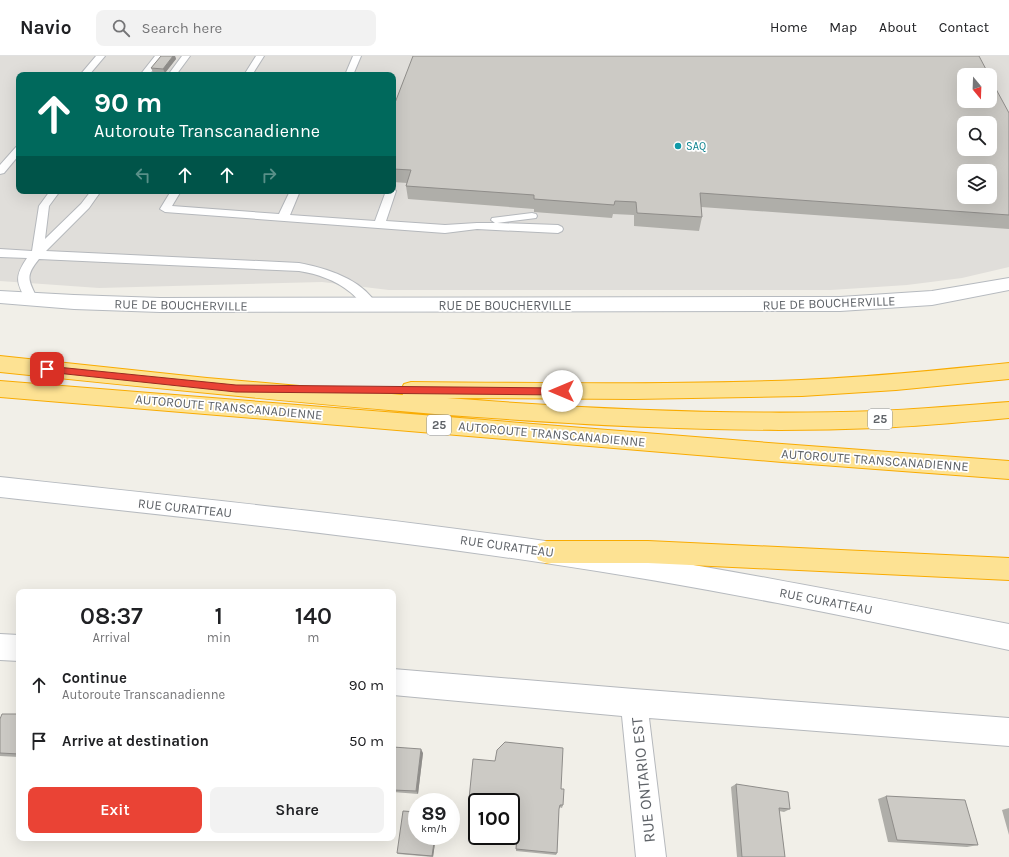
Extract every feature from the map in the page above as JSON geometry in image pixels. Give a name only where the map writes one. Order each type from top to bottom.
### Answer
[{"type":"highway","name":"AUTOROUTE TRANSCANADIENNE","points":[[0,364],[236,389],[553,414],[694,420],[858,420],[1009,410]]},
{"type":"highway","points":[[236,389],[593,391],[724,390],[858,385],[1009,371]]},
{"type":"highway","name":"AUTOROUTE TRANSCANADIENNE","points":[[0,389],[798,455],[1009,470]]},
{"type":"highway","points":[[547,552],[648,552],[1009,569]]},
{"type":"main road","name":"RUE DE BOUCHERVILLE","points":[[0,298],[127,305],[846,304],[932,298],[1009,284]]},
{"type":"main road","name":"RUE CURATTEAU","points":[[0,487],[330,524],[547,552],[694,576],[1009,637]]},
{"type":"main road","points":[[0,647],[16,648]]},
{"type":"main road","points":[[396,682],[634,703],[1009,732]]},
{"type":"main road","name":"RUE ONTARIO EST","points":[[634,703],[651,857]]},
{"type":"lane","points":[[87,72],[101,56]]},
{"type":"lane","points":[[147,72],[160,56]]},
{"type":"lane","points":[[174,72],[186,56]]},
{"type":"lane","points":[[250,72],[260,56]]},
{"type":"lane","points":[[349,72],[357,56]]},
{"type":"lane","points":[[0,171],[16,152]]},
{"type":"lane","points":[[37,254],[44,206],[53,194]]},
{"type":"lane","points":[[32,300],[23,278],[29,265],[37,254],[84,208],[94,194]]},
{"type":"lane","points":[[174,194],[165,209],[445,229],[477,226],[558,229]]},
{"type":"lane","points":[[283,218],[294,194]]},
{"type":"lane","points":[[379,225],[389,194]]},
{"type":"lane","points":[[477,226],[481,222],[532,216]]},
{"type":"lane","points":[[0,253],[299,267],[324,272],[338,279],[355,288],[371,305]]},
{"type":"shaded area","points":[[0,56],[1009,56],[1009,267],[962,278],[907,285],[831,290],[389,290],[322,282],[99,288],[0,281]]},
{"type":"building","points":[[161,56],[173,56],[163,69],[151,68]]},
{"type":"building","name":"SAQ","points":[[413,56],[979,56],[985,68],[957,68],[957,108],[997,108],[997,91],[1009,113],[1009,215],[700,193],[702,217],[637,213],[636,202],[615,201],[614,205],[534,199],[534,195],[406,186],[411,170],[396,169],[396,100]]},
{"type":"building","points":[[2,714],[16,714],[16,754],[0,753],[0,719]]},
{"type":"building","points":[[505,742],[563,748],[561,789],[564,789],[563,805],[560,805],[559,809],[557,853],[516,849],[516,845],[520,845],[520,793],[470,793],[473,759],[495,761],[497,750]]},
{"type":"building","points":[[396,747],[421,749],[416,791],[396,790]]},
{"type":"building","points":[[736,784],[788,792],[790,809],[779,808],[785,857],[742,857]]},
{"type":"building","points":[[886,796],[965,800],[978,845],[897,840]]},
{"type":"building","points":[[403,811],[408,811],[408,845],[434,845],[432,856],[397,853]]},
{"type":"place","name":"SAQ","points":[[678,146]]},
{"type":"route","points":[[47,369],[236,389],[562,391]]}]
